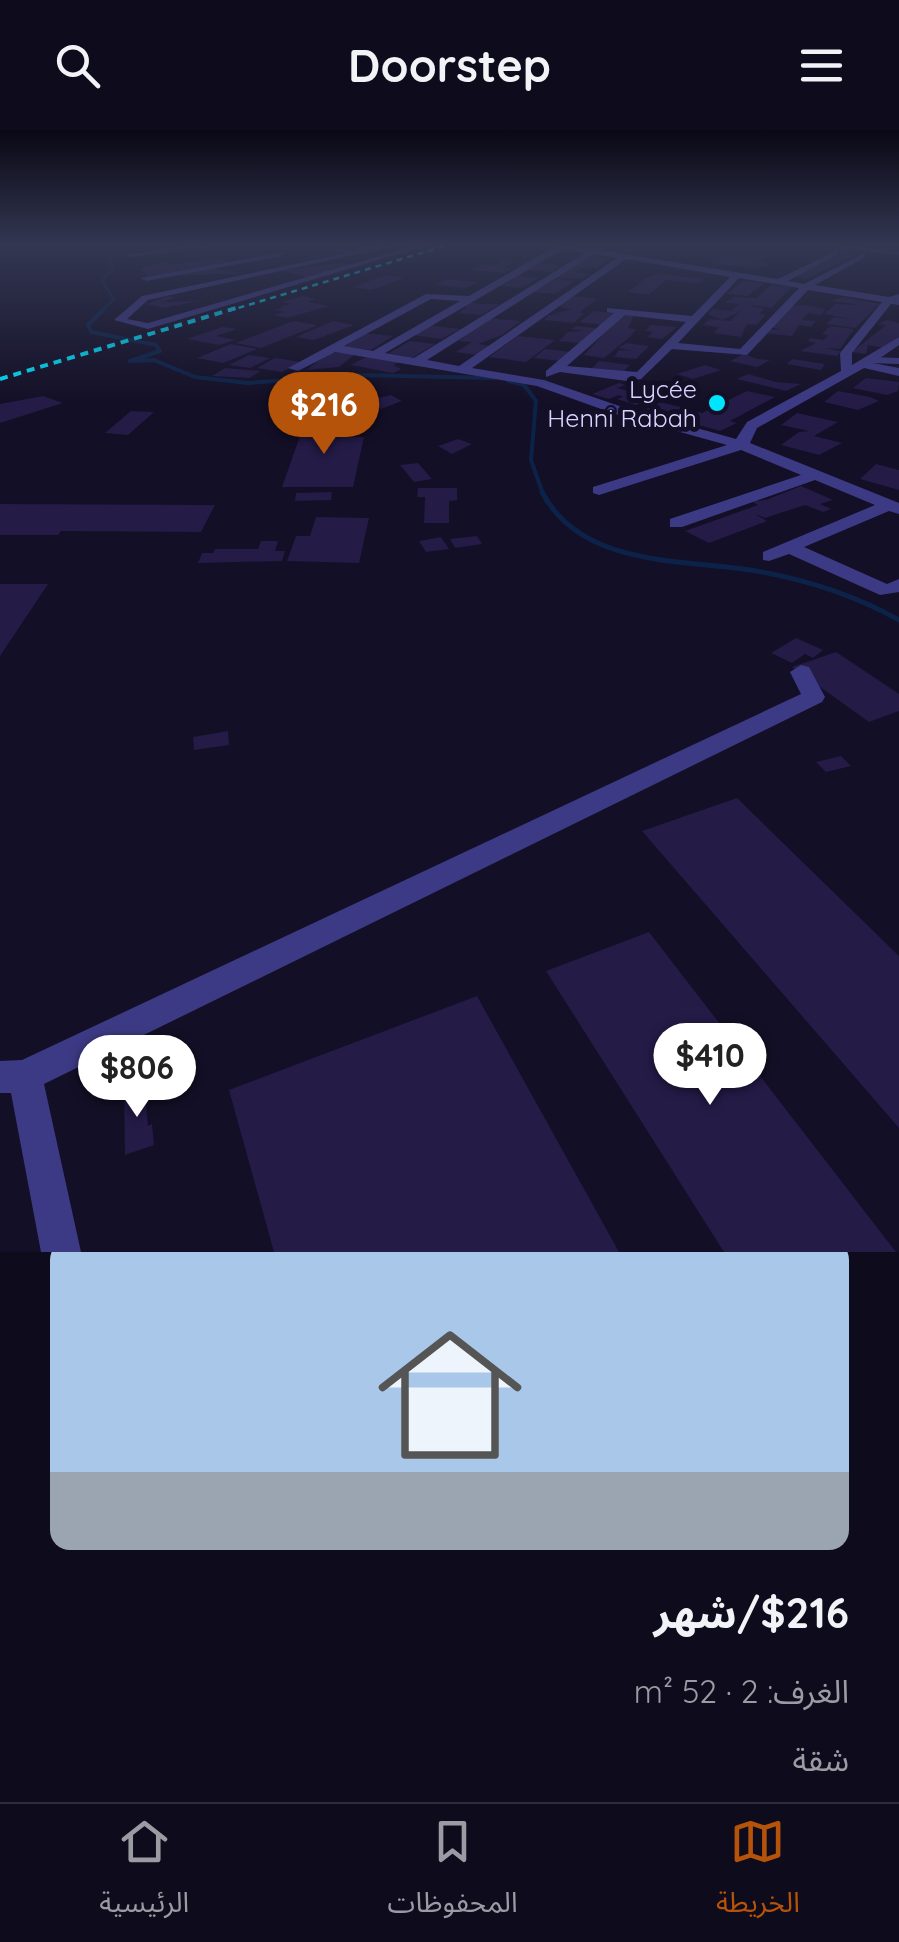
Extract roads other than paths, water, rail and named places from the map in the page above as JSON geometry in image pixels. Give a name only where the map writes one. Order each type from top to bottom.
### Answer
[{"type":"street","points":[[144,298],[119,320],[148,326],[242,298]]},
{"type":"street","points":[[294,368],[426,298]]},
{"type":"street","points":[[460,298],[468,299]]},
{"type":"street","points":[[416,362],[517,298]]},
{"type":"street","points":[[461,370],[564,298]]},
{"type":"street","points":[[558,368],[635,377],[672,346],[716,298]]},
{"type":"street","points":[[672,346],[743,353],[794,298]]},
{"type":"street","points":[[376,354],[468,299]]},
{"type":"street","points":[[846,370],[846,354],[896,300]]},
{"type":"street","points":[[603,309],[697,320]]},
{"type":"street","points":[[540,383],[623,311]]},
{"type":"street","points":[[742,445],[752,424],[899,340]]},
{"type":"street","points":[[333,348],[540,383],[620,411],[742,445],[894,507]]},
{"type":"street","points":[[866,362],[899,372]]},
{"type":"street","points":[[599,490],[742,445]]},
{"type":"street","points":[[676,523],[816,475]]},
{"type":"street","points":[[894,507],[778,551],[886,591],[899,585]]},
{"type":"street","points":[[61,1252],[13,1076],[814,697],[801,672]]},
{"type":"lane","points":[[866,362],[899,361]]},
{"type":"waterway","points":[[114,298],[88,325],[91,332],[156,345],[160,351],[130,361],[154,360],[195,377],[248,383],[356,375],[495,378]]},
{"type":"waterway","points":[[508,381],[524,385],[536,401],[531,460],[543,493]]},
{"type":"waterway","points":[[543,493],[560,517],[583,535],[610,548],[639,556],[798,580],[899,620]]},
{"type":"railway","points":[[228,311],[270,298]]},
{"type":"railway","points":[[0,379],[236,308]]},
{"type":"place","name":"Lycée Henni Rabah","points":[[717,403]]}]
